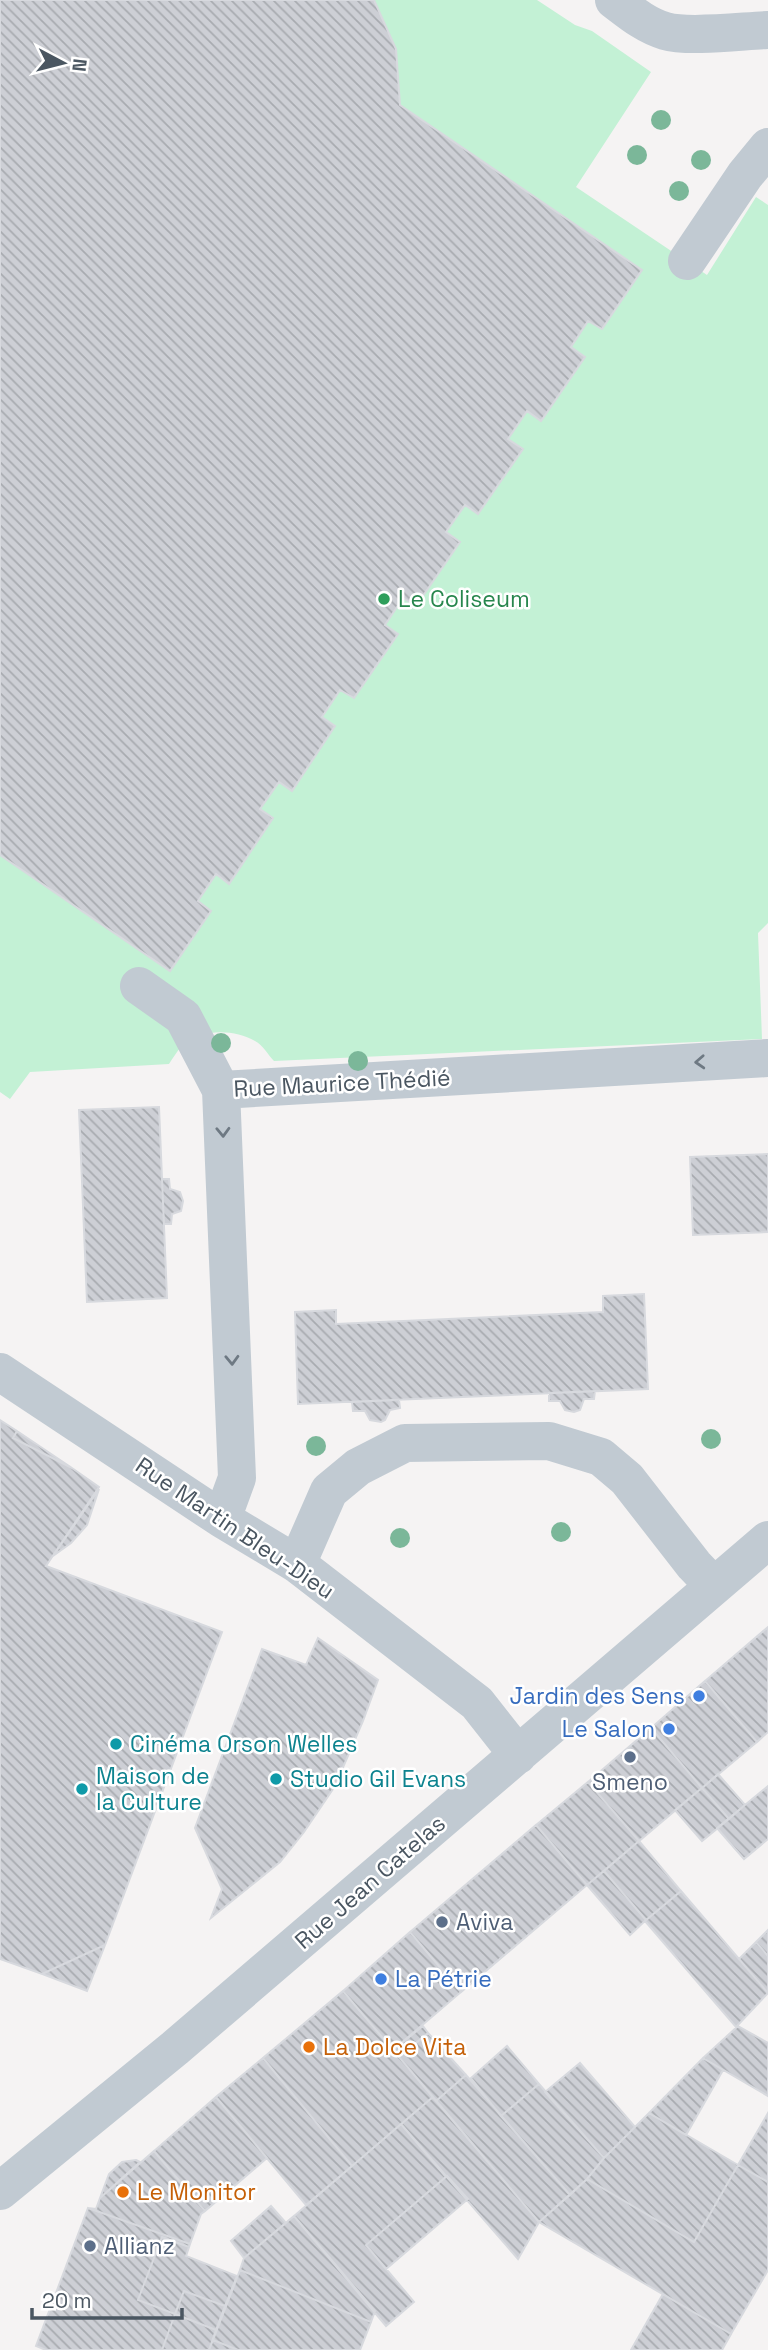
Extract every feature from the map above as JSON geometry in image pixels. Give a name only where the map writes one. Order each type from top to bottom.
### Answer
[{"type":"street","points":[[614,0],[645,23],[667,32],[713,34],[768,30]]},
{"type":"street","points":[[687,261],[745,175],[768,146]]},
{"type":"street","points":[[139,986],[183,1017],[222,1090]]},
{"type":"street","name":"Rue Maurice Thédié","points":[[222,1519],[237,1478],[222,1090],[768,1058]]},
{"type":"street","name":"Rue Martin Bleu-Dieu","points":[[0,1372],[222,1519],[297,1564],[477,1703],[518,1755]]},
{"type":"street","points":[[297,1564],[329,1491],[358,1467],[405,1443],[549,1441],[601,1457],[628,1479],[694,1565],[714,1586]]},
{"type":"street","name":"Rue Jean Catelas","points":[[0,2191],[175,2048],[768,1540]]},
{"type":"green space","name":"Le Coliseum","points":[[0,0],[537,0],[575,25],[592,31],[651,72],[576,187],[707,275],[756,197],[768,205],[768,923],[758,933],[762,1039],[274,1061],[255,1041],[237,1034],[218,1032],[190,1040],[180,1048],[169,1064],[30,1072],[10,1099],[0,1092]]},
{"type":"building","points":[[0,0],[374,0],[396,49],[400,105],[642,270],[602,329],[588,321],[571,347],[585,357],[541,421],[527,411],[508,439],[523,449],[478,514],[465,505],[446,532],[460,542],[416,606],[403,598],[385,625],[398,634],[354,698],[340,690],[322,717],[335,726],[292,791],[279,782],[260,809],[273,818],[229,884],[216,874],[198,901],[211,911],[170,971],[0,855]]},
{"type":"building","points":[[159,1107],[167,1298],[87,1302],[79,1110]]},
{"type":"building","points":[[768,1154],[768,1232],[693,1235],[690,1157]]},
{"type":"building","points":[[162,1179],[169,1179],[170,1189],[180,1192],[183,1201],[181,1211],[172,1214],[171,1224],[164,1224]]},
{"type":"building","points":[[644,1294],[648,1389],[298,1404],[295,1312],[336,1310],[336,1324],[603,1312],[603,1296]]},
{"type":"building","points":[[595,1391],[594,1399],[584,1399],[580,1410],[574,1412],[565,1410],[560,1401],[549,1401],[549,1393]]},
{"type":"building","points":[[399,1400],[400,1408],[390,1410],[381,1422],[370,1420],[365,1411],[353,1411],[352,1402]]},
{"type":"building","name":"Maison de la Culture","points":[[0,1420],[17,1431],[13,1438],[72,1468],[99,1487],[46,1566],[222,1632],[105,1945],[42,1974],[0,1959]]},
{"type":"building","points":[[17,1431],[72,1468],[13,1438]]},
{"type":"building","points":[[99,1489],[87,1525],[71,1543],[53,1556]]},
{"type":"building","points":[[768,1627],[768,1732],[757,1742],[705,1681]]},
{"type":"building","name":"Studio Gil Evans","points":[[318,1638],[378,1680],[363,1721],[335,1786],[304,1832],[280,1862],[211,1918],[222,1889],[195,1828],[262,1649],[306,1665]]},
{"type":"building","points":[[705,1681],[757,1742],[702,1788],[651,1728]]},
{"type":"building","points":[[651,1728],[702,1788],[639,1841],[588,1782]]},
{"type":"building","points":[[718,1774],[745,1805],[729,1819],[702,1788]]},
{"type":"building","points":[[588,1782],[639,1841],[587,1885],[536,1825]]},
{"type":"building","points":[[768,1786],[768,1839],[744,1859],[717,1828]]},
{"type":"building","points":[[702,1788],[729,1819],[702,1841],[675,1810]]},
{"type":"building","points":[[536,1825],[587,1885],[461,1992],[410,1932]]},
{"type":"building","points":[[639,1841],[681,1891],[646,1920],[604,1871]]},
{"type":"building","points":[[604,1871],[646,1920],[630,1935],[587,1885]]},
{"type":"building","points":[[681,1891],[768,1993],[736,2027],[645,1921]]},
{"type":"building","points":[[768,1930],[768,1956],[756,1942]]},
{"type":"building","points":[[410,1932],[461,1992],[393,2050],[343,1991]]},
{"type":"building","points":[[756,1942],[768,1956],[768,1993],[739,1959]]},
{"type":"building","points":[[105,1945],[87,1991],[42,1974]]},
{"type":"building","points":[[343,1991],[433,2097],[352,2166],[263,2058]]},
{"type":"building","points":[[423,2026],[428,2033],[399,2057],[393,2050]]},
{"type":"building","points":[[738,2026],[768,2043],[768,2096],[703,2058]]},
{"type":"building","points":[[428,2033],[466,2075],[436,2101],[399,2057]]},
{"type":"building","points":[[507,2046],[539,2084],[501,2116],[471,2078]]},
{"type":"building","points":[[263,2058],[352,2166],[306,2205],[216,2097]]},
{"type":"building","points":[[703,2058],[723,2070],[686,2135],[649,2113]]},
{"type":"building","points":[[580,2063],[635,2127],[604,2158],[545,2092]]},
{"type":"building","points":[[466,2075],[570,2195],[539,2222],[436,2101]]},
{"type":"building","points":[[539,2084],[604,2158],[570,2195],[501,2116]]},
{"type":"building","points":[[216,2097],[267,2158],[205,2211],[154,2151]]},
{"type":"building","points":[[433,2097],[539,2222],[518,2259],[401,2124]]},
{"type":"building","points":[[649,2113],[738,2165],[694,2242],[587,2179]]},
{"type":"building","points":[[768,2113],[768,2182],[738,2165]]},
{"type":"building","points":[[401,2124],[446,2177],[366,2245],[414,2302],[386,2326],[294,2216]]},
{"type":"building","points":[[154,2151],[205,2211],[201,2214],[190,2244],[88,2208],[96,2209],[100,2198]]},
{"type":"building","points":[[122,2162],[140,2162],[100,2198],[109,2174]]},
{"type":"building","points":[[738,2165],[768,2182],[768,2270],[731,2334],[539,2222],[587,2179],[694,2242]]},
{"type":"building","points":[[447,2176],[468,2199],[386,2269],[366,2245]]},
{"type":"building","points":[[271,2206],[286,2223],[244,2258],[231,2241]]},
{"type":"building","points":[[88,2208],[190,2244],[189,2247],[162,2237],[138,2300],[175,2314],[162,2350],[46,2350],[36,2346]]},
{"type":"building","points":[[294,2216],[375,2311],[371,2322],[240,2270],[244,2258]]},
{"type":"building","points":[[162,2237],[189,2247],[186,2256],[237,2276],[225,2306],[184,2291],[175,2314],[138,2300]]},
{"type":"building","points":[[240,2270],[371,2322],[360,2350],[238,2350],[213,2340]]},
{"type":"building","points":[[184,2291],[225,2306],[216,2330],[175,2314]]},
{"type":"building","points":[[663,2294],[731,2334],[722,2350],[631,2350]]},
{"type":"building","points":[[175,2314],[216,2330],[209,2350],[162,2350]]},
{"type":"building","points":[[213,2340],[238,2350],[209,2350]]},
{"type":"place","name":"Le Coliseum","points":[[384,599]]},
{"type":"place","name":"Jardin des Sens","points":[[699,1696]]},
{"type":"place","name":"Le Salon","points":[[669,1729]]},
{"type":"place","name":"Cinéma Orson Welles","points":[[116,1744]]},
{"type":"place","name":"Smeno","points":[[630,1757]]},
{"type":"place","name":"Studio Gil Evans","points":[[276,1779]]},
{"type":"place","name":"Maison de la Culture","points":[[82,1789]]},
{"type":"place","name":"Aviva","points":[[442,1922]]},
{"type":"place","name":"La Pétrie","points":[[381,1979]]},
{"type":"place","name":"La Dolce Vita","points":[[309,2047]]},
{"type":"place","name":"Le Monitor","points":[[123,2192]]},
{"type":"place","name":"Allianz","points":[[90,2246]]}]
